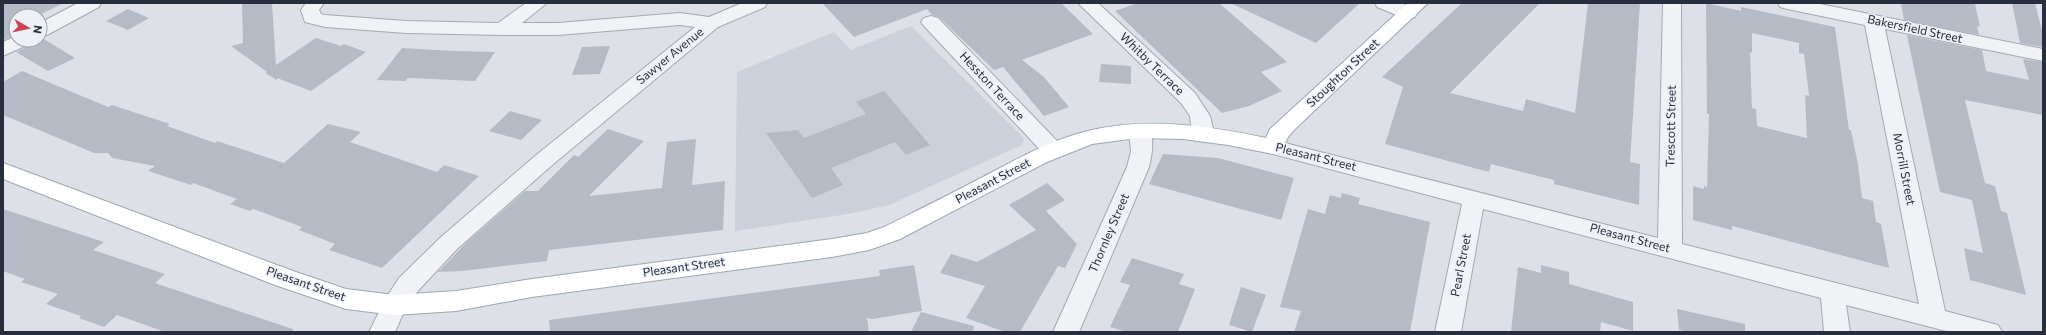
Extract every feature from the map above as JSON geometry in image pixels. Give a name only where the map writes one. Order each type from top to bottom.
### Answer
[{"type":"main road","name":"Stoughton Street","points":[[1273,147],[1278,134],[1288,124],[1413,8]]},
{"type":"main road","name":"Pleasant Street","points":[[3,171],[284,278],[346,298],[395,305],[456,301],[532,288],[832,248],[869,241],[892,232],[1053,150],[1093,137],[1140,132],[1203,133],[1273,147]]},
{"type":"street","points":[[48,27],[92,3]]},
{"type":"street","name":"Sawyer Avenue","points":[[315,3],[310,10],[312,18],[325,21],[406,28],[574,28],[680,19],[711,23]]},
{"type":"street","points":[[502,29],[538,3]]},
{"type":"street","points":[[711,23],[758,3]]},
{"type":"street","name":"Whitby Terrace","points":[[1087,3],[1188,98],[1200,116],[1203,133]]},
{"type":"street","points":[[1384,3],[1413,8]]},
{"type":"street","name":"Trescott Street","points":[[1670,249],[1672,3]]},
{"type":"street","name":"Bakersfield Street","points":[[1787,3],[2043,55]]},
{"type":"street","name":"Morrill Street","points":[[1874,21],[1934,318]]},
{"type":"street","name":"Hesston Terrace","points":[[932,22],[1053,150]]},
{"type":"street","name":"Sawyer Avenue","points":[[382,332],[395,305],[408,286],[449,243],[543,161],[711,23]]},
{"type":"street","name":"Thornley Street","points":[[1066,332],[1138,167],[1142,151],[1140,132]]},
{"type":"street","name":"Pleasant Street","points":[[1273,147],[1989,332]]},
{"type":"street","name":"Pearl Street","points":[[1448,332],[1474,198]]},
{"type":"street","points":[[1832,291],[1836,332]]},
{"type":"shaded area","points":[[911,26],[1024,138],[1022,145],[889,205],[848,214],[735,231],[737,72],[834,32],[851,50]]},
{"type":"building","points":[[3,3],[64,3],[48,11],[48,8],[8,8],[8,38],[3,40]]},
{"type":"building","points":[[242,3],[272,3],[276,65],[316,38],[341,46],[344,44],[366,52],[311,91],[277,78],[277,80],[265,73],[267,72],[231,46],[243,43]]},
{"type":"building","points":[[822,3],[1061,3],[1093,34],[1022,60],[1044,77],[1069,107],[1044,116],[1003,67],[994,70],[939,17],[932,15],[927,9],[854,37]]},
{"type":"building","points":[[1138,3],[1219,3],[1287,62],[1261,72],[1282,91],[1249,106],[1222,113],[1115,11]]},
{"type":"building","points":[[1230,3],[1360,3],[1316,43]]},
{"type":"building","points":[[1462,3],[1540,3],[1450,93],[1523,111],[1526,99],[1575,113],[1588,3],[1640,3],[1630,162],[1640,164],[1639,205],[1554,184],[1554,180],[1491,164],[1489,172],[1385,144],[1403,87],[1382,77]]},
{"type":"building","points":[[1706,3],[1741,11],[1741,7],[1835,27],[1849,130],[1851,130],[1858,165],[1862,198],[1873,201],[1876,222],[1881,224],[1889,268],[1732,226],[1732,230],[1693,220],[1693,186],[1704,189],[1704,186],[1707,187],[1709,114],[1707,114]],"holes":[[[1752,33],[1799,43],[1799,53],[1804,54],[1809,96],[1805,95],[1807,138],[1757,126],[1756,109],[1752,108],[1750,52],[1752,53]]]},
{"type":"building","points":[[1901,3],[1975,3],[1980,27],[1977,26],[1979,35],[1904,20]]},
{"type":"building","points":[[2012,3],[2035,3],[2043,35],[2043,47],[2020,43]]},
{"type":"building","points":[[128,9],[149,18],[128,30],[106,21]]},
{"type":"building","points":[[1907,35],[1982,50],[1986,71],[2029,80],[2023,59],[2043,62],[2043,115],[1965,100],[1985,183],[1995,186],[2001,211],[2007,213],[2026,295],[1970,280],[1964,248],[1983,253],[1972,200],[1940,192]]},
{"type":"building","points":[[48,42],[75,58],[48,71],[16,52],[24,48],[48,48]]},
{"type":"building","points":[[610,46],[600,74],[572,75],[582,47]]},
{"type":"building","points":[[402,48],[495,52],[475,81],[408,78],[405,81],[377,80]]},
{"type":"building","points":[[1101,64],[1131,66],[1131,84],[1099,82]]},
{"type":"building","points":[[22,71],[108,107],[112,105],[170,124],[167,126],[215,143],[217,141],[284,163],[328,124],[361,132],[350,142],[437,172],[444,165],[479,176],[382,268],[329,250],[335,244],[299,230],[302,227],[253,209],[250,211],[230,204],[237,199],[193,183],[191,185],[148,171],[155,166],[112,158],[108,153],[94,153],[3,115],[3,82]]},
{"type":"building","points":[[884,91],[930,145],[906,155],[895,142],[831,168],[843,185],[812,198],[766,133],[798,130],[804,138],[866,114],[856,102]]},
{"type":"building","points":[[510,111],[542,120],[521,140],[489,131]]},
{"type":"building","points":[[608,129],[644,141],[589,196],[662,188],[667,142],[696,139],[692,185],[725,181],[723,230],[549,250],[547,261],[462,271],[438,272],[467,242],[525,191],[538,191],[574,155],[578,157]]},
{"type":"building","points":[[1163,154],[1218,158],[1294,178],[1281,220],[1149,184]]},
{"type":"building","points":[[1047,183],[1065,200],[1046,211],[1077,244],[1065,268],[1058,266],[1020,332],[1005,332],[966,318],[985,286],[940,273],[951,254],[977,262],[1036,230],[1009,205]]},
{"type":"building","points":[[1342,193],[1360,198],[1358,204],[1430,222],[1410,332],[1294,332],[1301,311],[1280,307],[1308,209],[1325,214],[1330,195],[1341,198]]},
{"type":"building","points":[[3,209],[104,242],[93,250],[165,274],[155,283],[293,329],[293,332],[165,332],[117,315],[104,327],[79,318],[81,316],[46,304],[58,294],[21,282],[25,279],[3,271]]},
{"type":"building","points":[[1132,258],[1184,274],[1179,284],[1195,289],[1178,332],[1126,332],[1110,327],[1130,285],[1120,282]]},
{"type":"building","points":[[914,265],[922,311],[872,319],[867,318],[869,332],[550,332],[549,320],[880,276],[879,270]]},
{"type":"building","points":[[1541,265],[1569,272],[1569,284],[1633,302],[1633,331],[1601,322],[1600,332],[1511,332],[1518,267],[1541,273]]},
{"type":"building","points":[[1241,287],[1266,295],[1252,332],[1229,325]]},
{"type":"building","points":[[1677,309],[1745,324],[1745,332],[1688,332],[1679,330]]},
{"type":"building","points":[[921,312],[974,326],[973,332],[911,332]]}]
